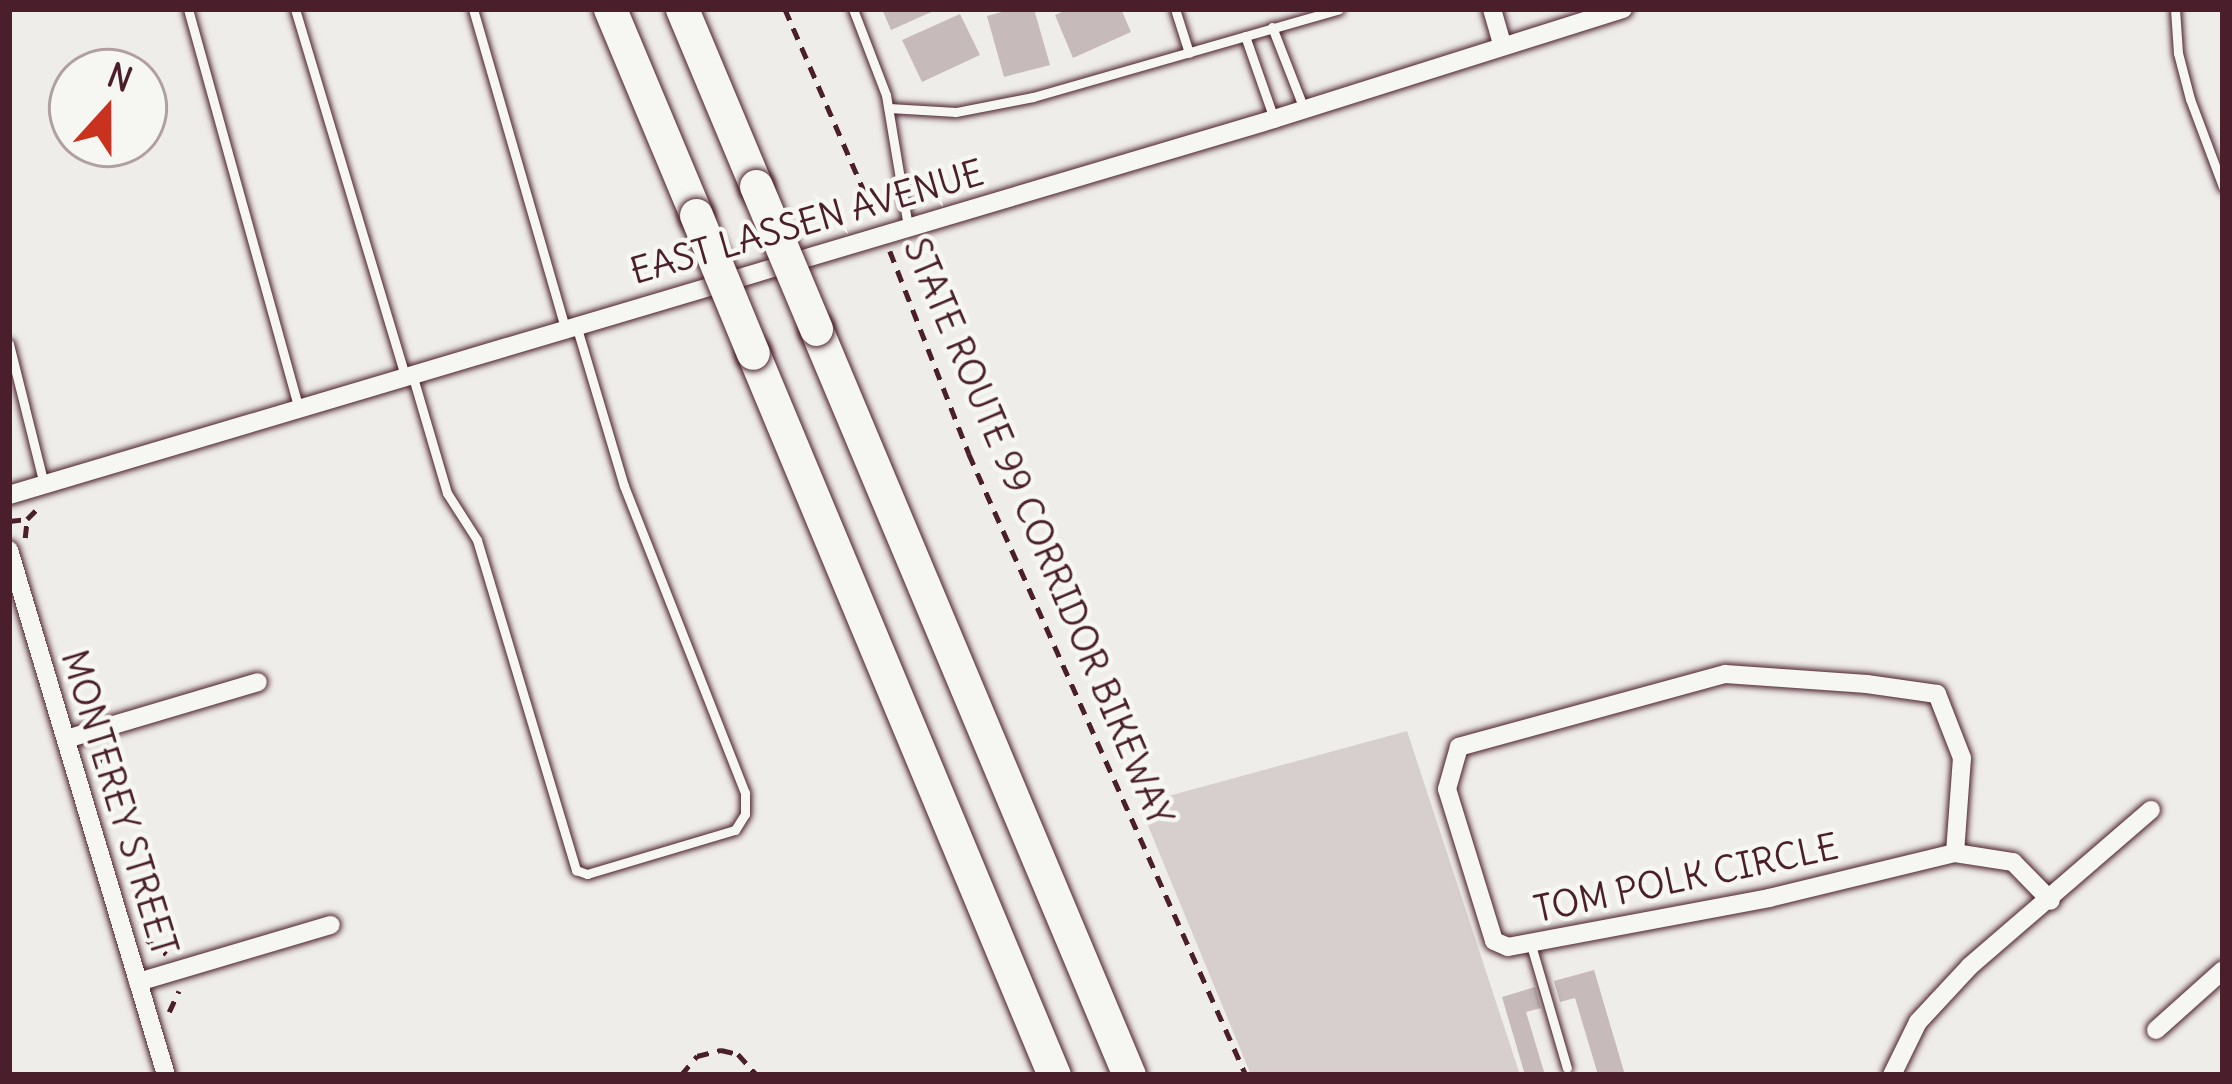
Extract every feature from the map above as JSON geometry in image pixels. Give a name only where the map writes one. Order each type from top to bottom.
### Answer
[{"type":"highway","points":[[610,9],[1053,1074]]},
{"type":"highway","points":[[682,9],[1129,1075]]},
{"type":"street","points":[[1492,9],[1502,45]]},
{"type":"street","name":"EAST LASSEN AVENUE","points":[[9,495],[45,494],[299,408],[1274,119],[1623,9]]},
{"type":"street","name":"MONTEREY STREET","points":[[18,547],[66,739],[166,1075]]},
{"type":"street","name":"TOM POLK CIRCLE","points":[[1955,853],[1962,758],[1937,694],[1725,674],[1459,747],[1447,789],[1494,941],[1508,947],[1769,898],[1955,853],[2013,862],[2050,901]]},
{"type":"street","points":[[66,739],[258,682]]},
{"type":"street","points":[[1892,1075],[1918,1022],[1970,966],[2151,810]]},
{"type":"street","points":[[138,982],[331,925]]},
{"type":"street","points":[[2156,1030],[2223,970]]},
{"type":"lane","points":[[188,9],[299,408]]},
{"type":"lane","points":[[295,9],[447,493],[477,540],[576,870],[586,874],[735,830],[745,814],[745,793],[624,486],[473,9]]},
{"type":"lane","points":[[853,9],[889,108],[908,227]]},
{"type":"lane","points":[[1175,9],[1189,52]]},
{"type":"lane","points":[[889,108],[956,112],[1033,97],[1339,9]]},
{"type":"lane","points":[[2175,9],[2178,53],[2190,99],[2223,187]]},
{"type":"lane","points":[[1272,27],[1304,109]]},
{"type":"lane","points":[[1245,36],[1274,119]]},
{"type":"lane","points":[[9,344],[45,494]]},
{"type":"lane","points":[[1531,945],[1567,1068]]},
{"type":"path","name":"STATE ROUTE 99 CORRIDOR BIKEWAY","points":[[785,9],[854,158],[968,454],[1246,1075]]},
{"type":"path","points":[[18,547],[27,519],[45,494]]},
{"type":"path","points":[[9,521],[27,519]]},
{"type":"path","points":[[70,688],[82,706],[105,711]]},
{"type":"path","points":[[98,780],[99,756],[113,742]]},
{"type":"path","points":[[143,933],[158,951],[178,953]]},
{"type":"path","points":[[171,1024],[172,998],[190,984]]},
{"type":"path","points":[[681,1075],[697,1056],[721,1050],[738,1054],[757,1075]]},
{"type":"shaded area","points":[[1407,731],[1520,1075],[1251,1075],[1139,804]]},
{"type":"building","points":[[882,9],[938,9],[891,30]]},
{"type":"building","points":[[1034,9],[1050,65],[1004,77],[987,16]]},
{"type":"building","points":[[1069,9],[1121,9],[1131,32],[1073,58],[1055,15]]},
{"type":"building","points":[[960,14],[980,55],[922,82],[902,40]]},
{"type":"building","points":[[1594,970],[1625,1075],[1598,1075],[1575,998],[1560,1002],[1554,981]]},
{"type":"building","points":[[1535,987],[1541,1008],[1526,1012],[1545,1075],[1525,1075],[1502,997]]}]
